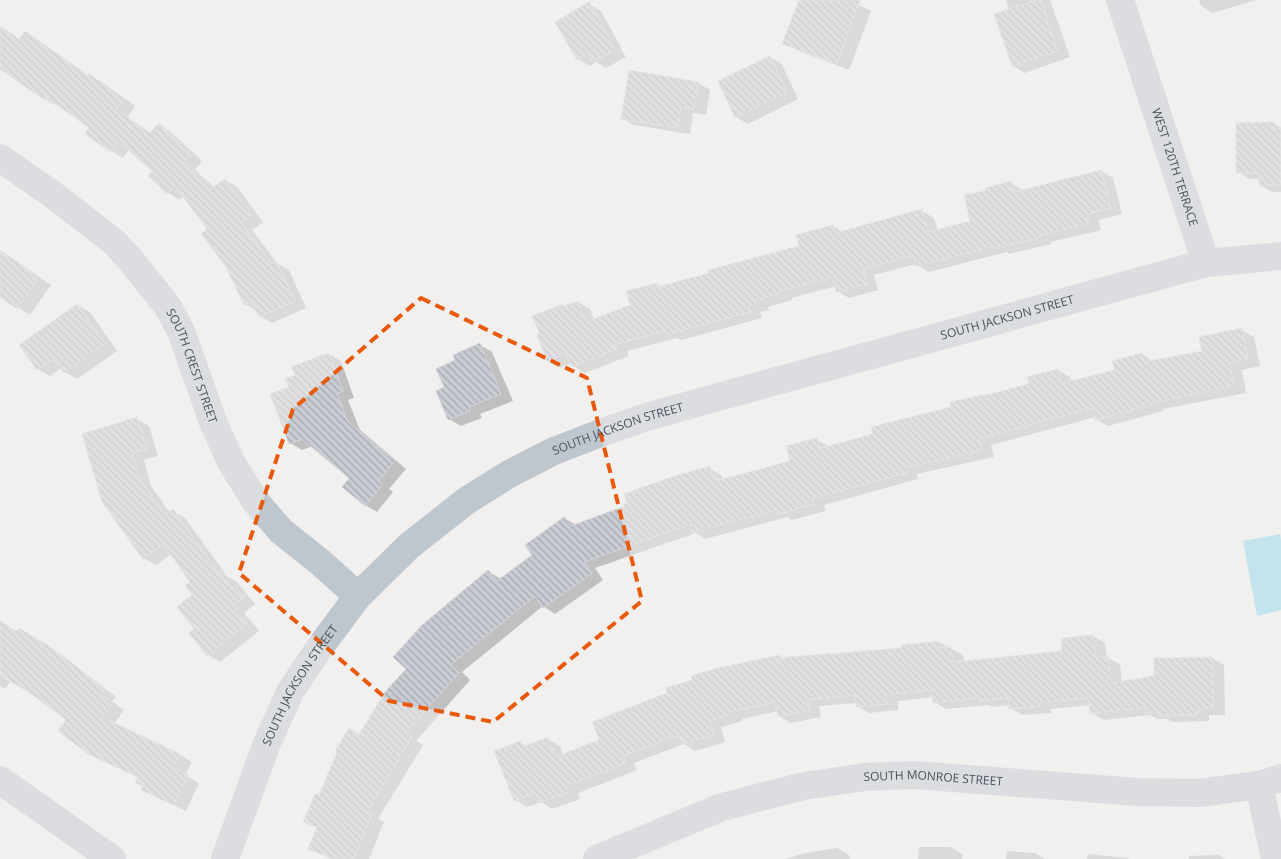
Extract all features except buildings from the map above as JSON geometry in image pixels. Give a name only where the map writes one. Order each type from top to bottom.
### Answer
[{"type":"street","name":"WEST 120TH TERRACE","points":[[1120,0],[1206,263]]},
{"type":"street","name":"SOUTH CREST STREET","points":[[0,158],[52,194],[114,242],[129,258],[168,307],[181,331],[213,422],[231,462],[256,502],[282,532],[320,562],[358,596]]},
{"type":"street","points":[[1206,263],[1281,256]]},
{"type":"street","name":"SOUTH JACKSON STREET","points":[[225,859],[267,743],[291,690],[320,647],[358,596],[409,546],[466,501],[511,473],[554,451],[646,417],[1206,263]]},
{"type":"street","name":"SOUTH MONROE STREET","points":[[597,859],[722,807],[804,786],[865,777],[914,775],[1138,792],[1199,793],[1270,782]]},
{"type":"street","points":[[0,780],[112,859]]},
{"type":"street","points":[[1270,782],[1275,859]]},
{"type":"highlighted area","points":[[421,298],[587,378],[642,601],[493,722],[389,701],[239,573],[293,409]]},
{"type":"water","points":[[1280,534],[1281,610],[1257,616],[1243,541]]}]
